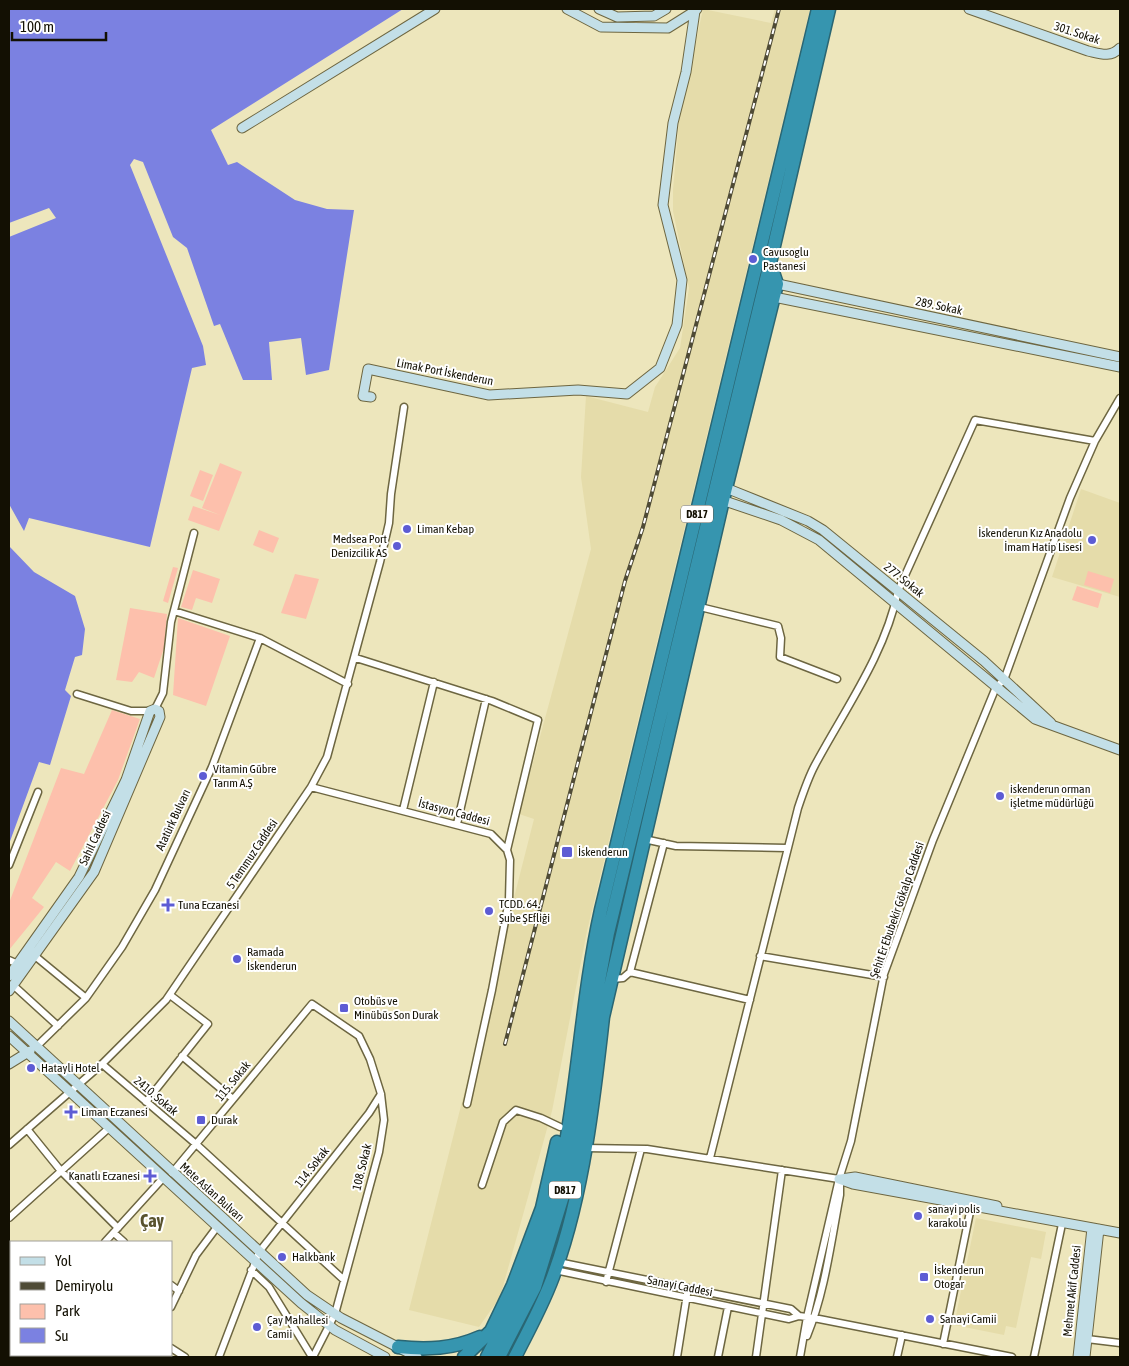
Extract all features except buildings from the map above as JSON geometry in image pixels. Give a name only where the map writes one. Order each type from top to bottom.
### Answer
[{"type":"highway","name":"D817","points":[[487,1357],[523,1289],[536,1257],[558,1183],[588,972],[601,910],[766,288],[818,9]]},
{"type":"highway","name":"D817","points":[[766,288],[802,97],[828,9]]},
{"type":"highway","points":[[515,1357],[557,1266],[573,1210],[603,1017],[700,607],[719,492],[766,288]]},
{"type":"highway","name":"D817","points":[[499,1357],[535,1287],[566,1186],[582,1107],[598,976],[719,492]]},
{"type":"highway","points":[[464,1357],[491,1331],[513,1285],[542,1208],[582,1020]]},
{"type":"highway","points":[[398,1347],[425,1350],[441,1348],[472,1341],[491,1331]]},
{"type":"street","points":[[242,128],[435,9]]},
{"type":"street","name":"Limak Port İskenderun","points":[[567,9],[602,26],[668,28],[696,10]]},
{"type":"street","points":[[599,9],[617,18],[654,16],[666,9]]},
{"type":"street","name":"301. Sokak","points":[[969,9],[1088,51],[1106,55],[1118,54]]},
{"type":"street","name":"Limak Port İskenderun","points":[[371,397],[363,396],[368,369],[489,395],[578,390],[627,394],[660,368],[676,325],[682,280],[663,205],[673,123],[686,72],[696,10]]},
{"type":"street","points":[[766,288],[1041,352],[1120,367]]},
{"type":"street","name":"289. Sokak","points":[[766,288],[1120,357]]},
{"type":"street","points":[[1041,352],[1045,341]]},
{"type":"street","points":[[1053,354],[1055,344]]},
{"type":"street","points":[[996,687],[1004,680],[1070,498],[1095,441],[1119,399],[1120,391]]},
{"type":"street","name":"5 Temmuz Caddesi","points":[[9,1145],[102,1064],[170,995],[311,787],[327,757],[356,658],[380,562],[389,523],[404,407]]},
{"type":"street","points":[[710,1158],[798,808],[814,767],[870,667],[895,604],[898,591],[975,420],[1095,441]]},
{"type":"street","name":"277. Sokak","points":[[719,492],[808,521],[822,530],[1004,680],[1056,728]]},
{"type":"street","name":"277. Sokak","points":[[719,492],[819,540],[1035,719],[1120,750]]},
{"type":"street","name":"Sahil Caddesi","points":[[9,976],[79,877],[126,780],[153,710],[163,692],[171,622],[194,533]]},
{"type":"street","points":[[700,607],[778,626],[781,638],[780,657],[837,679]]},
{"type":"street","points":[[174,611],[260,638],[348,684]]},
{"type":"street","name":"Atatürk Bulvarı","points":[[9,1064],[36,1047],[86,998],[122,947],[154,890],[212,767],[260,638]]},
{"type":"street","points":[[356,658],[486,699],[538,720],[508,850],[510,860],[509,900],[467,1104]]},
{"type":"street","points":[[403,810],[434,682]]},
{"type":"street","name":"Şehit Er Ebubekir Gökalp Caddesi","points":[[800,1357],[811,1318],[839,1179],[851,1141],[884,977],[934,840],[996,687]]},
{"type":"street","points":[[77,694],[131,711],[153,710]]},
{"type":"street","points":[[457,824],[486,699]]},
{"type":"street","name":"Sahil Caddesi","points":[[10,986],[35,956],[94,872],[160,717],[159,711],[153,710]]},
{"type":"street","name":"İstasyon Caddesi","points":[[311,787],[491,834],[508,850]]},
{"type":"street","points":[[9,865],[38,792]]},
{"type":"street","points":[[644,839],[664,844],[718,848],[788,848]]},
{"type":"street","points":[[612,979],[623,978],[630,972],[664,844]]},
{"type":"street","points":[[35,956],[86,998]]},
{"type":"street","points":[[760,956],[884,977]]},
{"type":"street","points":[[9,960],[18,964]]},
{"type":"street","points":[[630,972],[750,1000]]},
{"type":"street","points":[[10,986],[58,1026]]},
{"type":"street","points":[[146,1102],[208,1024],[170,995]]},
{"type":"street","name":"108. Sokak","points":[[312,1004],[359,1036],[370,1059],[381,1094],[384,1120],[379,1152],[335,1314],[313,1357]]},
{"type":"street","name":"115. Sokak","points":[[106,1241],[196,1144],[312,1004]]},
{"type":"street","name":"Mete Aslan Bulvarı","points":[[9,1021],[77,1085],[218,1227],[255,1261],[330,1326],[385,1357]]},
{"type":"street","name":"Mete Aslan Bulvarı","points":[[9,1036],[110,1127],[259,1252],[307,1296],[335,1314],[417,1357]]},
{"type":"street","points":[[182,1056],[233,1100]]},
{"type":"street","name":"2410. Sokak","points":[[102,1064],[196,1144],[344,1280]]},
{"type":"street","name":"114. Sokak","points":[[219,1357],[259,1252],[369,1113],[381,1094]]},
{"type":"street","points":[[482,1185],[503,1122],[516,1110],[541,1118],[560,1127]]},
{"type":"street","points":[[9,1218],[110,1127]]},
{"type":"street","points":[[27,1129],[61,1171],[116,1230],[123,1241]]},
{"type":"street","points":[[584,1148],[641,1149],[710,1158],[839,1179],[853,1184],[971,1207],[1120,1233]]},
{"type":"street","points":[[606,1282],[641,1149]]},
{"type":"street","points":[[756,1357],[782,1170]]},
{"type":"street","points":[[839,1179],[855,1177],[1094,1226],[1120,1227]]},
{"type":"street","points":[[943,1344],[971,1207]]},
{"type":"street","points":[[1034,1357],[1062,1224]]},
{"type":"street","points":[[172,1305],[196,1255],[218,1227]]},
{"type":"street","points":[[1085,1357],[1096,1229]]},
{"type":"street","name":"Mehmet Akif Caddesi","points":[[1078,1357],[1096,1229]]},
{"type":"street","name":"Sanayi Caddesi","points":[[557,1266],[608,1272],[791,1309],[800,1316]]},
{"type":"street","name":"Sanayi Caddesi","points":[[557,1266],[606,1282],[728,1307],[789,1319],[800,1316],[902,1335],[987,1355],[1012,1357]]},
{"type":"street","points":[[251,1270],[269,1287],[313,1357]]},
{"type":"street","points":[[172,1286],[179,1292]]},
{"type":"street","points":[[677,1357],[688,1288]]},
{"type":"street","points":[[718,1357],[728,1307]]},
{"type":"street","points":[[897,1357],[902,1335]]},
{"type":"street","points":[[1087,1339],[1120,1343]]},
{"type":"street","points":[[172,1349],[186,1357]]},
{"type":"shaded area","points":[[703,9],[771,23],[775,9],[810,9],[587,931],[552,1111],[500,1297],[479,1327],[409,1310],[534,819],[519,814],[591,549],[581,477],[586,396],[648,412],[655,387],[680,348],[689,288],[673,211],[673,190],[679,121]]},
{"type":"shaded area","name":"İskenderun Kız Anadolu İmam Hatip Lisesi","points":[[1081,489],[1120,503],[1120,597],[1052,577]]},
{"type":"shaded area","points":[[976,1218],[1046,1232],[1041,1259],[1031,1257],[1016,1328],[1006,1326],[1004,1335],[954,1325]]},
{"type":"green space","points":[[220,463],[242,472],[219,531],[188,520],[193,506],[220,515],[202,508]]},
{"type":"green space","points":[[200,470],[213,475],[203,501],[190,496]]},
{"type":"green space","points":[[259,530],[279,538],[273,553],[253,545]]},
{"type":"green space","points":[[173,567],[178,568],[168,603],[163,601]]},
{"type":"green space","points":[[193,570],[220,579],[212,603],[196,598],[192,610],[181,607]]},
{"type":"green space","points":[[1088,571],[1114,579],[1110,593],[1084,585]]},
{"type":"green space","points":[[295,574],[319,579],[306,619],[281,613]]},
{"type":"green space","points":[[1077,586],[1102,594],[1098,608],[1072,600]]},
{"type":"green space","points":[[130,608],[167,614],[164,648],[154,678],[139,672],[132,682],[116,680]]},
{"type":"green space","points":[[178,618],[230,636],[206,706],[173,695]]},
{"type":"green space","points":[[112,710],[140,719],[118,780],[70,871],[56,862],[32,898],[44,907],[9,950],[9,903],[61,768],[84,774]]},
{"type":"water","points":[[9,9],[403,9],[211,130],[228,165],[237,162],[295,200],[327,209],[354,210],[329,370],[306,375],[301,338],[269,342],[272,380],[243,380],[220,324],[214,326],[187,248],[173,237],[143,162],[134,159],[130,165],[203,346],[206,365],[192,368],[150,547],[29,518],[24,531],[9,504],[9,237],[56,218],[49,208],[9,223]]},
{"type":"water","points":[[9,546],[34,572],[75,596],[85,629],[82,655],[75,657],[65,690],[71,696],[50,765],[39,762],[9,844]]},
{"type":"railway","points":[[505,1044],[625,581],[643,527],[779,9]]},
{"type":"place","name":"Cavusoglu Pastanesi","points":[[753,259]]},
{"type":"place","name":"Liman Kebap","points":[[407,529]]},
{"type":"place","name":"İskenderun Kız Anadolu İmam Hatip Lisesi","points":[[1092,540]]},
{"type":"place","name":"Medsea Port Denizcilik AS","points":[[397,546]]},
{"type":"place","name":"Vitamin Gübre Tarım A.Ş","points":[[203,776]]},
{"type":"place","name":"iskenderun orman işletme müdürlüğü","points":[[1000,796]]},
{"type":"place","name":"İskenderun","points":[[567,852]]},
{"type":"place","name":"Tuna Eczanesi","points":[[168,905]]},
{"type":"place","name":"TCDD. 64. Şube ŞEfliği","points":[[489,911]]},
{"type":"place","name":"Ramada İskenderun","points":[[237,959]]},
{"type":"place","name":"Otobüs ve Minübüs Son Durak","points":[[344,1008]]},
{"type":"place","name":"Hatayli Hotel","points":[[31,1068]]},
{"type":"place","name":"Liman Eczanesi","points":[[71,1112]]},
{"type":"place","name":"Durak","points":[[201,1120]]},
{"type":"place","name":"Kanatlı Eczanesi","points":[[150,1176]]},
{"type":"place","name":"sanayi polis karakolu","points":[[918,1216]]},
{"type":"place","name":"Halkbank","points":[[282,1257]]},
{"type":"place","name":"İskenderun Otogar","points":[[924,1277]]},
{"type":"place","name":"Sanayi Camii","points":[[930,1319]]},
{"type":"place","name":"Çay Mahallesi Camii","points":[[257,1327]]},
{"type":"district","name":"Çay","points":[[152,1221]]}]
